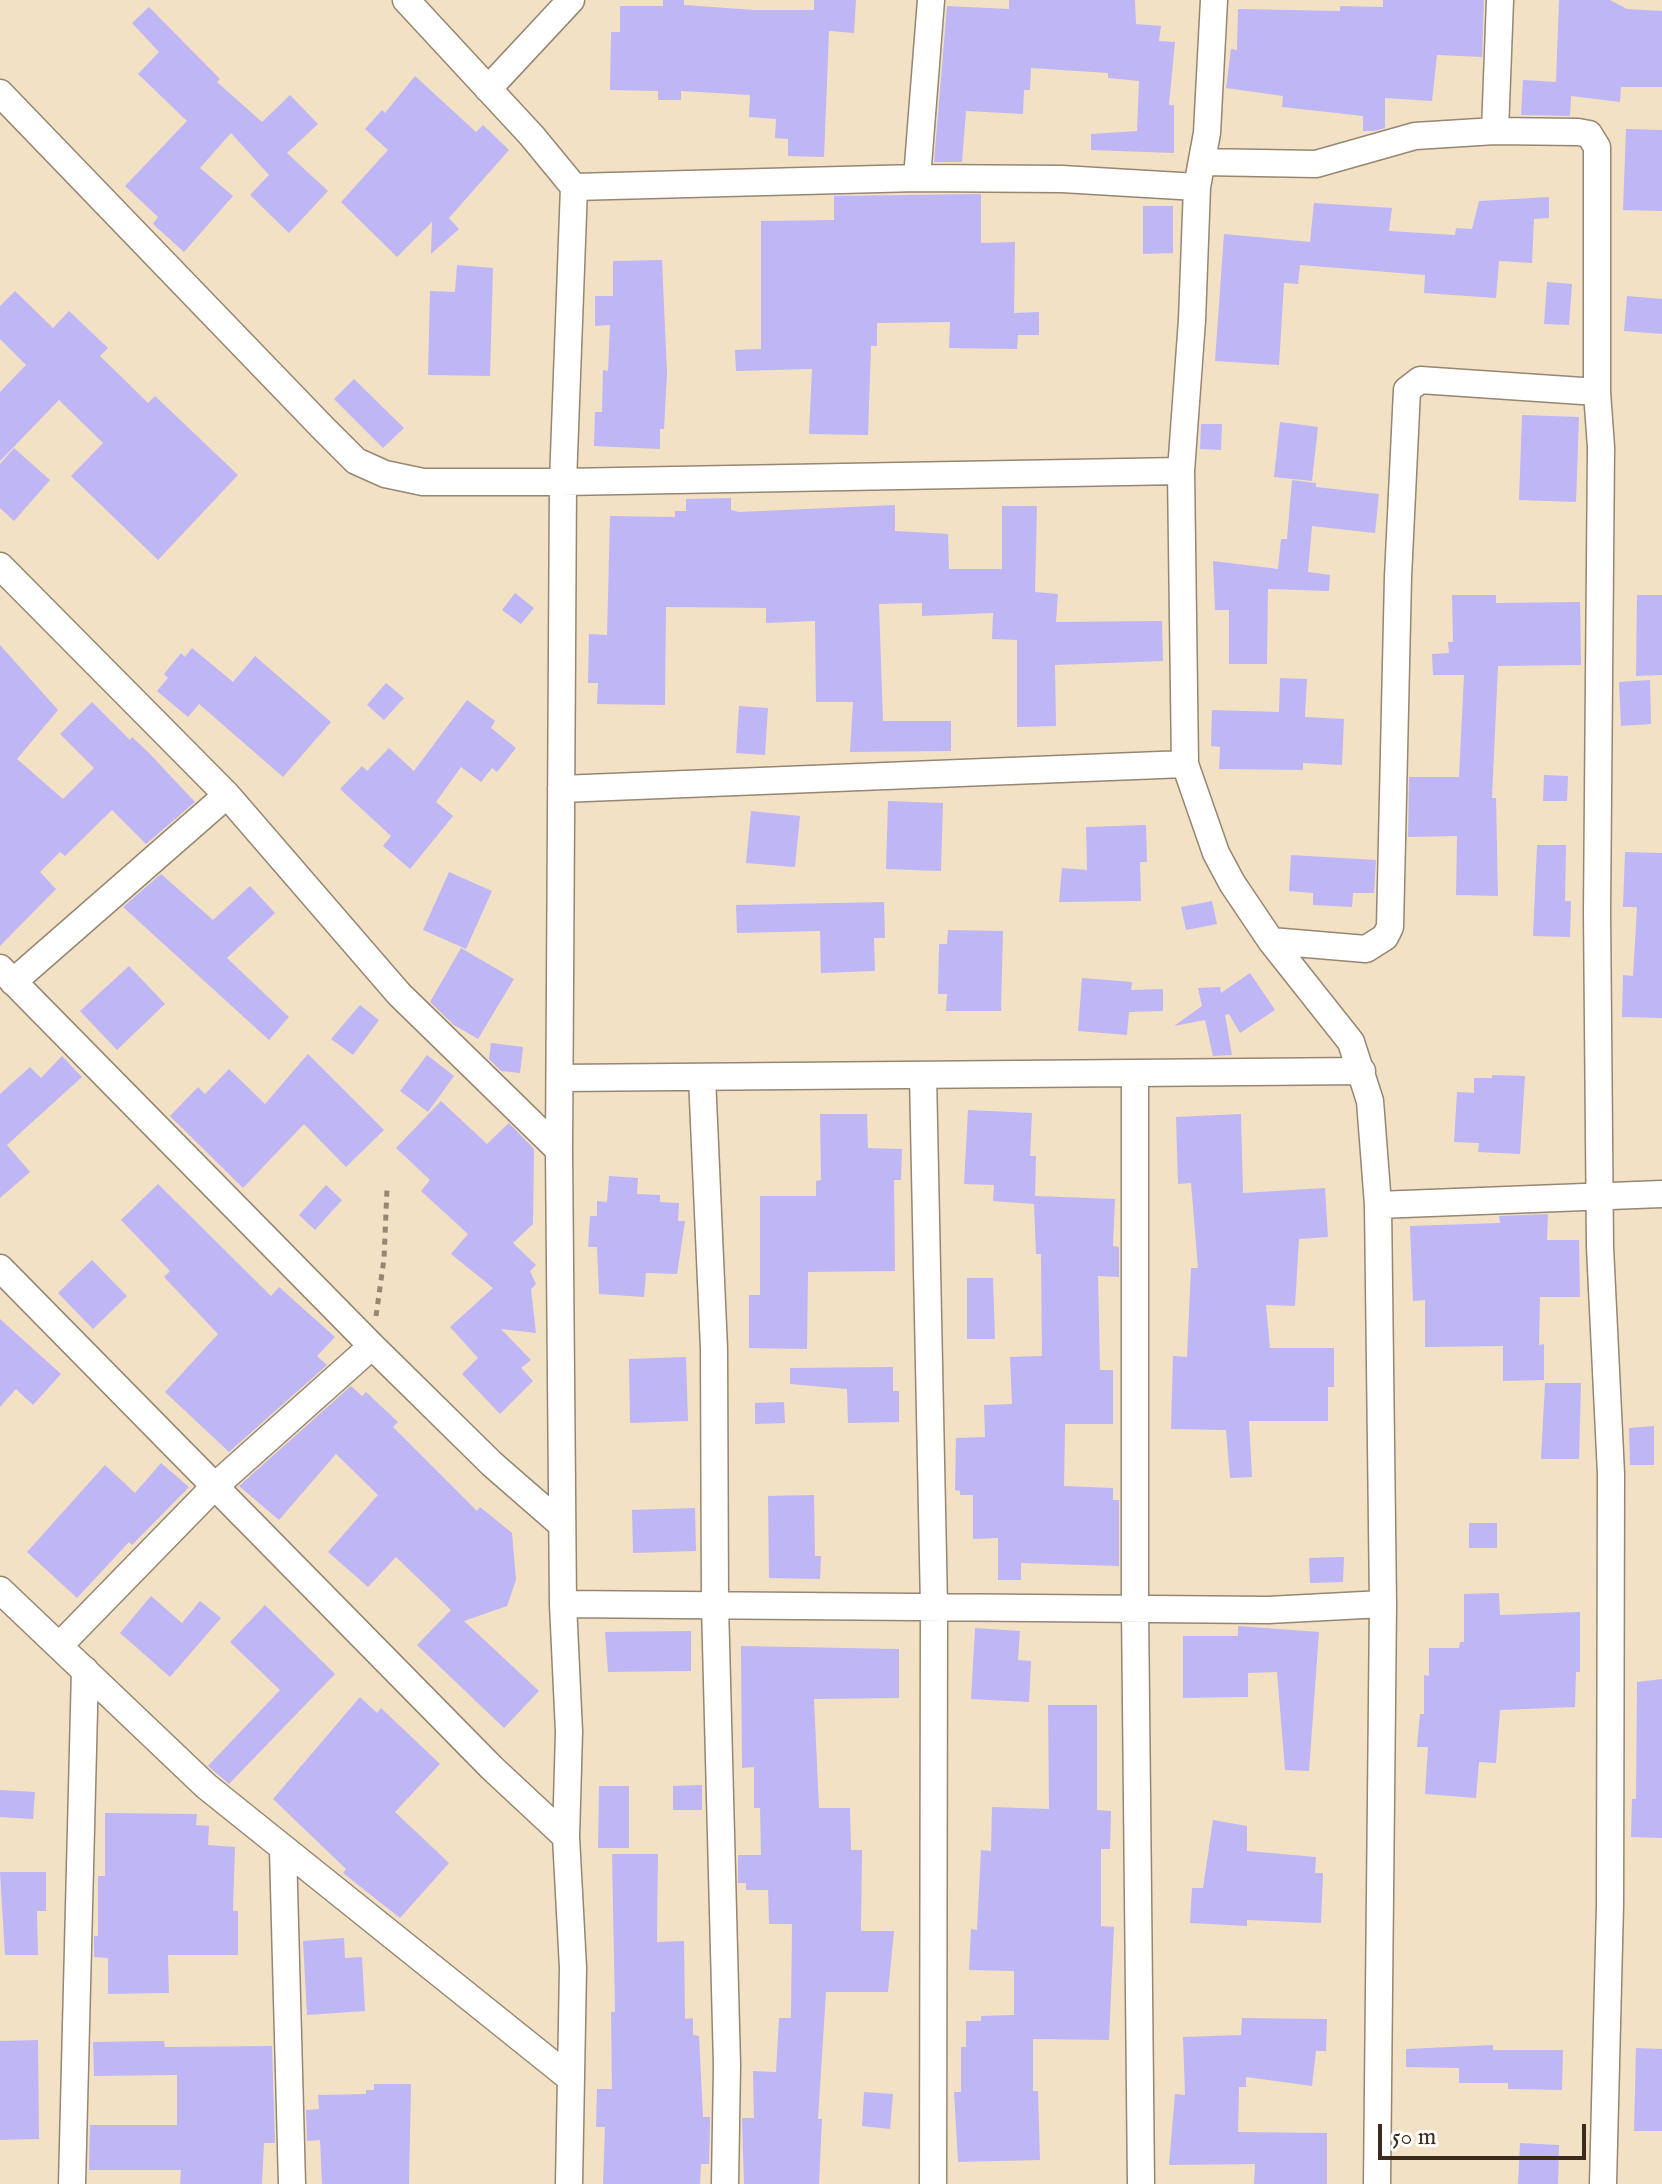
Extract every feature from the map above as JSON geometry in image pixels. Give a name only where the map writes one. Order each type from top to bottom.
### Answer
[{"type":"street","points":[[406,0],[574,187],[563,482],[559,1150],[563,1604],[569,1732],[566,1837],[573,1968],[569,2184]]},
{"type":"street","points":[[488,89],[571,0]]},
{"type":"street","points":[[917,178],[931,0]]},
{"type":"street","points":[[1214,0],[1207,133],[1199,175],[1181,471],[1185,764],[1216,853],[1271,941],[1351,1042],[1370,1101],[1378,1205],[1383,1604],[1377,2184]]},
{"type":"street","points":[[1495,131],[1500,0]]},
{"type":"street","points":[[0,93],[356,461],[385,474],[423,482],[563,482],[1181,471]]},
{"type":"street","points":[[574,187],[917,178],[1062,179],[1199,175],[1316,164],[1415,136],[1495,131],[1578,132],[1589,134],[1595,141],[1597,392],[1601,447],[1600,1197],[1611,1474],[1610,1905],[1603,2184]]},
{"type":"street","points":[[1271,941],[1366,949],[1385,937],[1390,927],[1398,577],[1407,390],[1420,380],[1597,392]]},
{"type":"street","points":[[0,566],[227,795],[399,994],[559,1150]]},
{"type":"street","points":[[561,789],[1185,764]]},
{"type":"street","points":[[227,795],[7,975],[372,1346],[492,1464],[562,1525]]},
{"type":"street","points":[[560,1078],[1362,1071]]},
{"type":"street","points":[[1135,1073],[1135,1607],[1141,2184]]},
{"type":"street","points":[[923,1075],[934,1606],[933,2184]]},
{"type":"street","points":[[702,1077],[714,1349],[715,1605],[727,2065],[725,2184]]},
{"type":"street","points":[[1378,1205],[1662,1194]]},
{"type":"street","points":[[0,1268],[492,1768],[566,1837]]},
{"type":"street","points":[[59,1646],[214,1487],[372,1346]]},
{"type":"street","points":[[0,1590],[206,1786],[283,1850],[419,1953],[570,2078]]},
{"type":"street","points":[[563,1604],[1268,1610],[1383,1604]]},
{"type":"street","points":[[72,2184],[85,1670]]},
{"type":"street","points":[[283,1850],[292,2184]]},
{"type":"path","points":[[372,1346],[384,1259],[387,1189]]},
{"type":"building","points":[[663,0],[684,0],[684,5],[754,10],[814,10],[814,0],[856,0],[854,33],[829,31],[824,157],[788,156],[788,139],[775,138],[776,119],[749,117],[750,95],[681,91],[681,100],[658,100],[658,91],[610,90],[611,32],[620,32],[620,6],[663,6]]},
{"type":"building","points":[[1009,0],[1135,0],[1136,24],[1161,26],[1159,41],[1175,42],[1169,105],[1174,105],[1174,153],[1091,150],[1091,134],[1137,131],[1139,81],[1108,78],[1108,73],[1031,68],[1030,90],[1024,90],[1023,114],[966,111],[962,162],[934,162],[947,6],[1009,9]]},
{"type":"building","points":[[1383,0],[1484,0],[1482,57],[1437,55],[1432,101],[1385,98],[1385,128],[1374,131],[1363,131],[1363,116],[1282,107],[1283,96],[1226,88],[1231,49],[1237,50],[1238,9],[1340,11],[1340,6],[1383,7]]},
{"type":"building","points":[[1559,0],[1610,0],[1627,9],[1662,11],[1662,87],[1621,87],[1620,102],[1571,96],[1570,116],[1521,115],[1523,80],[1556,82]]},
{"type":"building","points":[[149,7],[220,79],[217,82],[262,122],[290,95],[318,124],[287,153],[328,191],[289,233],[250,195],[269,175],[231,133],[200,168],[233,196],[184,252],[153,224],[158,217],[125,186],[187,121],[138,74],[159,52],[132,23]]},
{"type":"building","points":[[415,76],[476,132],[483,125],[509,150],[449,218],[459,229],[431,254],[432,222],[397,257],[341,202],[388,150],[365,129],[382,110],[385,113]]},
{"type":"building","points":[[1626,129],[1662,130],[1662,211],[1623,210]]},
{"type":"building","points":[[981,194],[981,243],[1015,242],[1014,313],[1039,312],[1039,335],[1018,335],[1017,349],[949,348],[950,322],[877,323],[877,346],[871,346],[868,435],[809,434],[812,369],[736,371],[735,350],[761,349],[761,221],[834,220],[834,196]]},
{"type":"building","points":[[1549,197],[1549,218],[1534,219],[1532,263],[1499,261],[1496,298],[1424,293],[1425,275],[1300,265],[1298,284],[1284,283],[1279,365],[1215,361],[1224,234],[1310,242],[1314,203],[1392,208],[1389,231],[1455,235],[1456,228],[1472,229],[1479,201]]},
{"type":"building","points":[[1143,206],[1173,206],[1173,253],[1143,254]]},
{"type":"building","points":[[662,260],[667,373],[660,449],[594,446],[595,412],[602,412],[603,370],[608,371],[610,325],[595,326],[595,296],[613,296],[613,261]]},
{"type":"building","points":[[457,265],[493,268],[490,376],[428,375],[430,291],[455,292]]},
{"type":"building","points":[[1547,282],[1572,284],[1569,325],[1544,324]]},
{"type":"building","points":[[15,291],[53,328],[69,311],[108,348],[100,356],[148,403],[155,396],[238,475],[158,560],[71,476],[103,443],[59,400],[0,461],[0,392],[26,365],[0,339],[0,306]]},
{"type":"building","points":[[1627,296],[1662,299],[1662,334],[1624,331]]},
{"type":"building","points":[[354,379],[404,428],[383,448],[334,399]]},
{"type":"building","points":[[1522,415],[1579,417],[1576,502],[1519,500]]},
{"type":"building","points":[[1280,422],[1318,427],[1312,481],[1274,477]]},
{"type":"building","points":[[1201,424],[1222,424],[1221,450],[1200,449]]},
{"type":"building","points":[[14,448],[50,480],[14,521],[0,508],[0,464]]},
{"type":"building","points":[[1292,480],[1316,483],[1316,487],[1379,494],[1375,533],[1312,526],[1308,572],[1330,575],[1329,591],[1268,589],[1267,664],[1229,664],[1229,610],[1215,610],[1213,561],[1278,569],[1281,539],[1287,539]]},
{"type":"building","points":[[731,498],[731,510],[739,512],[895,505],[895,531],[948,534],[949,569],[1002,569],[1002,506],[1037,506],[1035,592],[1058,594],[1056,622],[1162,621],[1163,661],[1055,665],[1056,726],[1017,727],[1017,640],[992,639],[993,613],[922,616],[922,603],[879,604],[883,721],[951,721],[951,751],[850,752],[853,702],[816,702],[815,621],[766,623],[766,608],[666,607],[665,705],[597,704],[598,683],[588,683],[589,634],[607,635],[610,516],[675,517],[675,511],[686,511],[686,499]]},
{"type":"building","points":[[515,593],[534,608],[521,624],[502,610]]},
{"type":"building","points":[[1452,595],[1496,595],[1496,603],[1580,602],[1581,665],[1498,666],[1492,798],[1496,798],[1498,896],[1456,895],[1457,836],[1408,837],[1409,777],[1459,777],[1464,675],[1433,675],[1432,654],[1449,653],[1448,642],[1453,642]]},
{"type":"building","points":[[1637,595],[1662,595],[1662,675],[1636,676]]},
{"type":"building","points":[[0,645],[58,710],[17,759],[63,799],[94,768],[60,734],[92,702],[130,740],[132,737],[148,752],[195,802],[146,844],[112,810],[65,856],[60,852],[40,872],[56,889],[0,946]]},
{"type":"building","points":[[192,648],[233,682],[255,656],[331,722],[283,777],[199,704],[188,717],[157,691],[168,678],[164,674],[181,653],[185,657]]},
{"type":"building","points":[[1280,678],[1307,679],[1305,717],[1344,719],[1342,765],[1303,763],[1303,770],[1219,769],[1220,747],[1211,746],[1212,710],[1279,712]]},
{"type":"building","points":[[1650,680],[1651,724],[1621,726],[1619,682]]},
{"type":"building","points":[[386,683],[404,698],[384,720],[367,705]]},
{"type":"building","points":[[467,700],[495,721],[491,728],[516,748],[497,772],[492,768],[481,782],[461,767],[436,802],[453,816],[410,869],[383,846],[391,836],[340,789],[362,766],[367,771],[389,748],[414,771]]},
{"type":"building","points":[[739,706],[768,708],[765,755],[736,753]]},
{"type":"building","points":[[1544,775],[1568,776],[1567,801],[1543,801]]},
{"type":"building","points":[[888,801],[943,803],[941,871],[886,869]]},
{"type":"building","points":[[751,811],[800,816],[795,867],[746,863]]},
{"type":"building","points":[[1146,825],[1147,862],[1140,862],[1141,901],[1059,902],[1062,868],[1087,870],[1086,827]]},
{"type":"building","points":[[1537,845],[1566,845],[1565,901],[1571,901],[1570,937],[1533,936]]},
{"type":"building","points":[[1625,852],[1662,853],[1662,1018],[1622,1017],[1623,975],[1633,976],[1637,907],[1623,907]]},
{"type":"building","points":[[1291,855],[1376,860],[1374,893],[1353,893],[1352,907],[1313,905],[1313,893],[1289,891]]},
{"type":"building","points":[[449,872],[492,891],[466,949],[423,930]]},
{"type":"building","points":[[161,874],[213,920],[250,886],[275,913],[227,958],[289,1017],[269,1040],[123,907]]},
{"type":"building","points":[[1212,901],[1217,924],[1186,930],[1181,907]]},
{"type":"building","points":[[884,902],[885,938],[874,938],[875,971],[821,973],[820,931],[737,933],[736,905]]},
{"type":"building","points":[[948,930],[1003,931],[1001,1011],[946,1011],[947,994],[938,994],[939,944],[947,944]]},
{"type":"building","points":[[461,948],[514,979],[478,1039],[454,1025],[430,1002]]},
{"type":"building","points":[[129,966],[165,1004],[117,1050],[80,1011]]},
{"type":"building","points":[[1250,973],[1275,1010],[1240,1033],[1229,1014],[1225,1015],[1232,1055],[1213,1056],[1205,1020],[1174,1026],[1202,1006],[1198,988],[1220,987],[1221,993]]},
{"type":"building","points":[[1082,978],[1132,982],[1131,990],[1163,989],[1163,1011],[1129,1012],[1127,1035],[1078,1031]]},
{"type":"building","points":[[360,1005],[379,1020],[353,1055],[331,1039]]},
{"type":"building","points":[[491,1043],[523,1047],[520,1073],[501,1071],[489,1059]]},
{"type":"building","points":[[308,1054],[384,1130],[346,1167],[304,1124],[243,1188],[170,1116],[198,1087],[205,1094],[229,1069],[265,1104]]},
{"type":"building","points":[[427,1055],[454,1076],[428,1112],[400,1091]]},
{"type":"building","points":[[62,1056],[82,1077],[7,1145],[30,1172],[0,1198],[0,1094],[30,1067],[41,1078]]},
{"type":"building","points":[[1492,1075],[1525,1076],[1520,1154],[1478,1152],[1479,1143],[1454,1142],[1457,1092],[1474,1093],[1474,1078],[1492,1078]]},
{"type":"building","points":[[441,1101],[487,1144],[509,1123],[534,1149],[533,1224],[513,1243],[536,1265],[530,1271],[536,1284],[531,1289],[536,1333],[501,1329],[531,1360],[521,1368],[533,1381],[500,1414],[462,1374],[478,1358],[450,1327],[493,1288],[451,1254],[468,1234],[421,1191],[430,1180],[396,1148]]},
{"type":"building","points":[[968,1110],[1032,1113],[1030,1156],[1036,1156],[1035,1196],[1115,1199],[1113,1246],[1119,1247],[1119,1277],[1098,1276],[1100,1370],[1113,1370],[1113,1424],[1065,1424],[1064,1486],[1113,1488],[1113,1500],[1119,1500],[1119,1566],[1021,1563],[1021,1580],[998,1580],[998,1538],[973,1539],[973,1495],[960,1495],[960,1491],[955,1490],[956,1438],[985,1437],[984,1405],[1012,1404],[1010,1357],[1042,1356],[1041,1254],[1036,1254],[1034,1204],[993,1201],[994,1185],[964,1184]]},
{"type":"building","points":[[820,1114],[867,1114],[868,1148],[902,1149],[901,1180],[894,1180],[895,1271],[808,1272],[807,1349],[749,1348],[749,1295],[760,1295],[760,1196],[816,1196],[816,1181],[821,1180]]},
{"type":"building","points":[[1241,1114],[1243,1193],[1325,1188],[1328,1237],[1299,1239],[1295,1306],[1266,1305],[1270,1348],[1334,1348],[1334,1387],[1328,1387],[1328,1421],[1249,1421],[1252,1477],[1230,1478],[1226,1430],[1171,1429],[1173,1356],[1187,1357],[1191,1268],[1198,1268],[1191,1183],[1178,1184],[1176,1117]]},
{"type":"building","points":[[609,1176],[638,1178],[637,1194],[660,1195],[660,1202],[679,1203],[678,1221],[685,1221],[677,1274],[646,1273],[644,1297],[599,1294],[597,1247],[588,1247],[590,1216],[597,1216],[597,1201],[607,1202]]},
{"type":"building","points":[[158,1184],[271,1296],[279,1287],[335,1337],[317,1356],[327,1365],[229,1452],[165,1392],[218,1334],[164,1277],[170,1271],[121,1220]]},
{"type":"building","points":[[326,1185],[342,1200],[315,1230],[299,1215]]},
{"type":"building","points":[[1548,1214],[1547,1240],[1579,1240],[1580,1297],[1540,1297],[1539,1345],[1544,1344],[1544,1380],[1503,1381],[1503,1346],[1425,1347],[1425,1300],[1413,1301],[1410,1226],[1500,1223],[1499,1216]]},
{"type":"building","points":[[92,1260],[127,1296],[93,1329],[58,1293]]},
{"type":"building","points":[[967,1278],[993,1278],[995,1339],[967,1339]]},
{"type":"building","points":[[0,1319],[61,1374],[33,1405],[16,1389],[0,1407]]},
{"type":"building","points":[[686,1357],[688,1421],[630,1423],[629,1359]]},
{"type":"building","points":[[893,1367],[893,1391],[899,1391],[899,1422],[848,1423],[847,1389],[790,1384],[790,1368]]},
{"type":"building","points":[[1545,1383],[1581,1383],[1579,1459],[1541,1459]]},
{"type":"building","points":[[351,1386],[362,1396],[366,1392],[398,1422],[393,1427],[477,1511],[480,1507],[512,1533],[516,1580],[507,1606],[464,1621],[539,1691],[504,1728],[417,1645],[451,1610],[396,1557],[368,1587],[328,1552],[378,1495],[336,1454],[279,1520],[239,1486]]},
{"type":"building","points":[[784,1402],[785,1423],[755,1424],[755,1403]]},
{"type":"building","points":[[1654,1426],[1654,1465],[1630,1465],[1629,1428]]},
{"type":"building","points":[[161,1463],[189,1487],[132,1545],[129,1542],[77,1598],[27,1552],[105,1465],[135,1493]]},
{"type":"building","points":[[814,1495],[815,1556],[821,1556],[820,1579],[769,1578],[768,1496]]},
{"type":"building","points":[[695,1508],[696,1551],[633,1553],[632,1510]]},
{"type":"building","points":[[1469,1523],[1497,1523],[1497,1548],[1469,1548]]},
{"type":"building","points":[[1344,1557],[1343,1582],[1310,1583],[1309,1558]]},
{"type":"building","points":[[1499,1593],[1500,1615],[1580,1612],[1580,1672],[1576,1672],[1575,1707],[1500,1710],[1496,1763],[1479,1762],[1476,1798],[1425,1794],[1428,1747],[1417,1747],[1420,1714],[1424,1714],[1424,1675],[1429,1676],[1429,1648],[1459,1648],[1460,1642],[1464,1642],[1464,1594]]},
{"type":"building","points":[[151,1596],[182,1623],[200,1601],[221,1618],[170,1677],[120,1633]]},
{"type":"building","points":[[265,1605],[335,1674],[229,1784],[208,1766],[280,1690],[230,1642]]},
{"type":"building","points":[[1238,1626],[1319,1632],[1309,1771],[1285,1770],[1277,1672],[1248,1673],[1248,1697],[1183,1698],[1183,1636],[1238,1636]]},
{"type":"building","points":[[975,1628],[1020,1631],[1018,1660],[1031,1661],[1029,1702],[971,1699]]},
{"type":"building","points":[[691,1631],[691,1671],[608,1672],[605,1632]]},
{"type":"building","points":[[741,1646],[899,1649],[899,1698],[814,1699],[819,1808],[850,1808],[851,1850],[862,1850],[861,1931],[894,1931],[888,1992],[826,1992],[818,2119],[822,2119],[819,2184],[744,2184],[742,2118],[754,2118],[753,2071],[776,2072],[779,2018],[791,2018],[792,1924],[769,1924],[768,1890],[746,1890],[746,1883],[738,1883],[738,1855],[761,1855],[760,1808],[754,1808],[754,1767],[742,1768]]},
{"type":"building","points":[[1662,1679],[1662,1838],[1631,1837],[1632,1799],[1636,1799],[1637,1682]]},
{"type":"building","points":[[360,1697],[377,1713],[381,1708],[440,1764],[395,1812],[449,1863],[400,1918],[343,1873],[346,1869],[273,1799]]},
{"type":"building","points":[[1048,1705],[1097,1705],[1097,1810],[1111,1811],[1110,1849],[1101,1849],[1101,1926],[1114,1927],[1109,2040],[1033,2039],[1033,2091],[1038,2091],[1040,2160],[958,2162],[954,2092],[961,2092],[961,2047],[966,2047],[966,2021],[981,2021],[981,2016],[1014,2015],[1014,1971],[969,1970],[971,1929],[977,1930],[981,1850],[991,1851],[992,1807],[1049,1809]]},
{"type":"building","points":[[702,1785],[702,1810],[673,1810],[673,1786]]},
{"type":"building","points":[[599,1786],[629,1786],[629,1848],[598,1848]]},
{"type":"building","points":[[0,1790],[35,1792],[33,1819],[0,1817]]},
{"type":"building","points":[[105,1813],[197,1814],[196,1825],[209,1826],[208,1845],[235,1847],[233,1911],[238,1911],[238,1955],[168,1955],[169,1993],[108,1994],[108,1958],[94,1957],[94,1936],[98,1936],[98,1876],[105,1876]]},
{"type":"building","points":[[1213,1820],[1247,1826],[1247,1851],[1316,1857],[1315,1873],[1323,1873],[1321,1923],[1247,1920],[1247,1926],[1190,1923],[1192,1888],[1203,1888]]},
{"type":"building","points":[[612,1854],[658,1854],[657,1942],[684,1941],[685,2019],[693,2018],[693,2035],[699,2036],[703,2117],[710,2117],[709,2164],[701,2164],[700,2184],[603,2184],[605,2127],[596,2127],[597,2089],[612,2089],[611,2012],[615,2012]]},
{"type":"building","points":[[0,1872],[46,1872],[46,1911],[37,1911],[38,1955],[5,1955]]},
{"type":"building","points":[[344,1938],[345,1958],[362,1957],[365,2011],[307,2015],[303,1941]]},
{"type":"building","points":[[1242,2018],[1327,2019],[1326,2051],[1316,2051],[1312,2086],[1246,2077],[1246,2087],[1239,2087],[1238,2132],[1327,2133],[1327,2184],[1254,2184],[1255,2164],[1169,2165],[1175,2094],[1185,2095],[1183,2037],[1241,2035]]},
{"type":"building","points":[[38,2040],[39,2139],[0,2140],[0,2041]]},
{"type":"building","points":[[164,2041],[165,2047],[272,2046],[275,2143],[264,2143],[262,2184],[180,2184],[181,2170],[89,2170],[90,2125],[177,2125],[177,2075],[94,2076],[93,2042]]},
{"type":"building","points":[[1493,2045],[1493,2050],[1563,2050],[1562,2090],[1508,2089],[1508,2083],[1459,2083],[1459,2068],[1406,2067],[1406,2049]]},
{"type":"building","points":[[1636,2048],[1662,2049],[1662,2131],[1634,2131]]},
{"type":"building","points":[[374,2084],[411,2084],[409,2184],[322,2184],[320,2140],[307,2141],[306,2110],[319,2109],[318,2095],[366,2094],[366,2090],[374,2090]]},
{"type":"building","points":[[864,2092],[893,2094],[890,2129],[862,2126]]},
{"type":"building","points":[[1520,2143],[1559,2145],[1558,2184],[1518,2184]]}]
